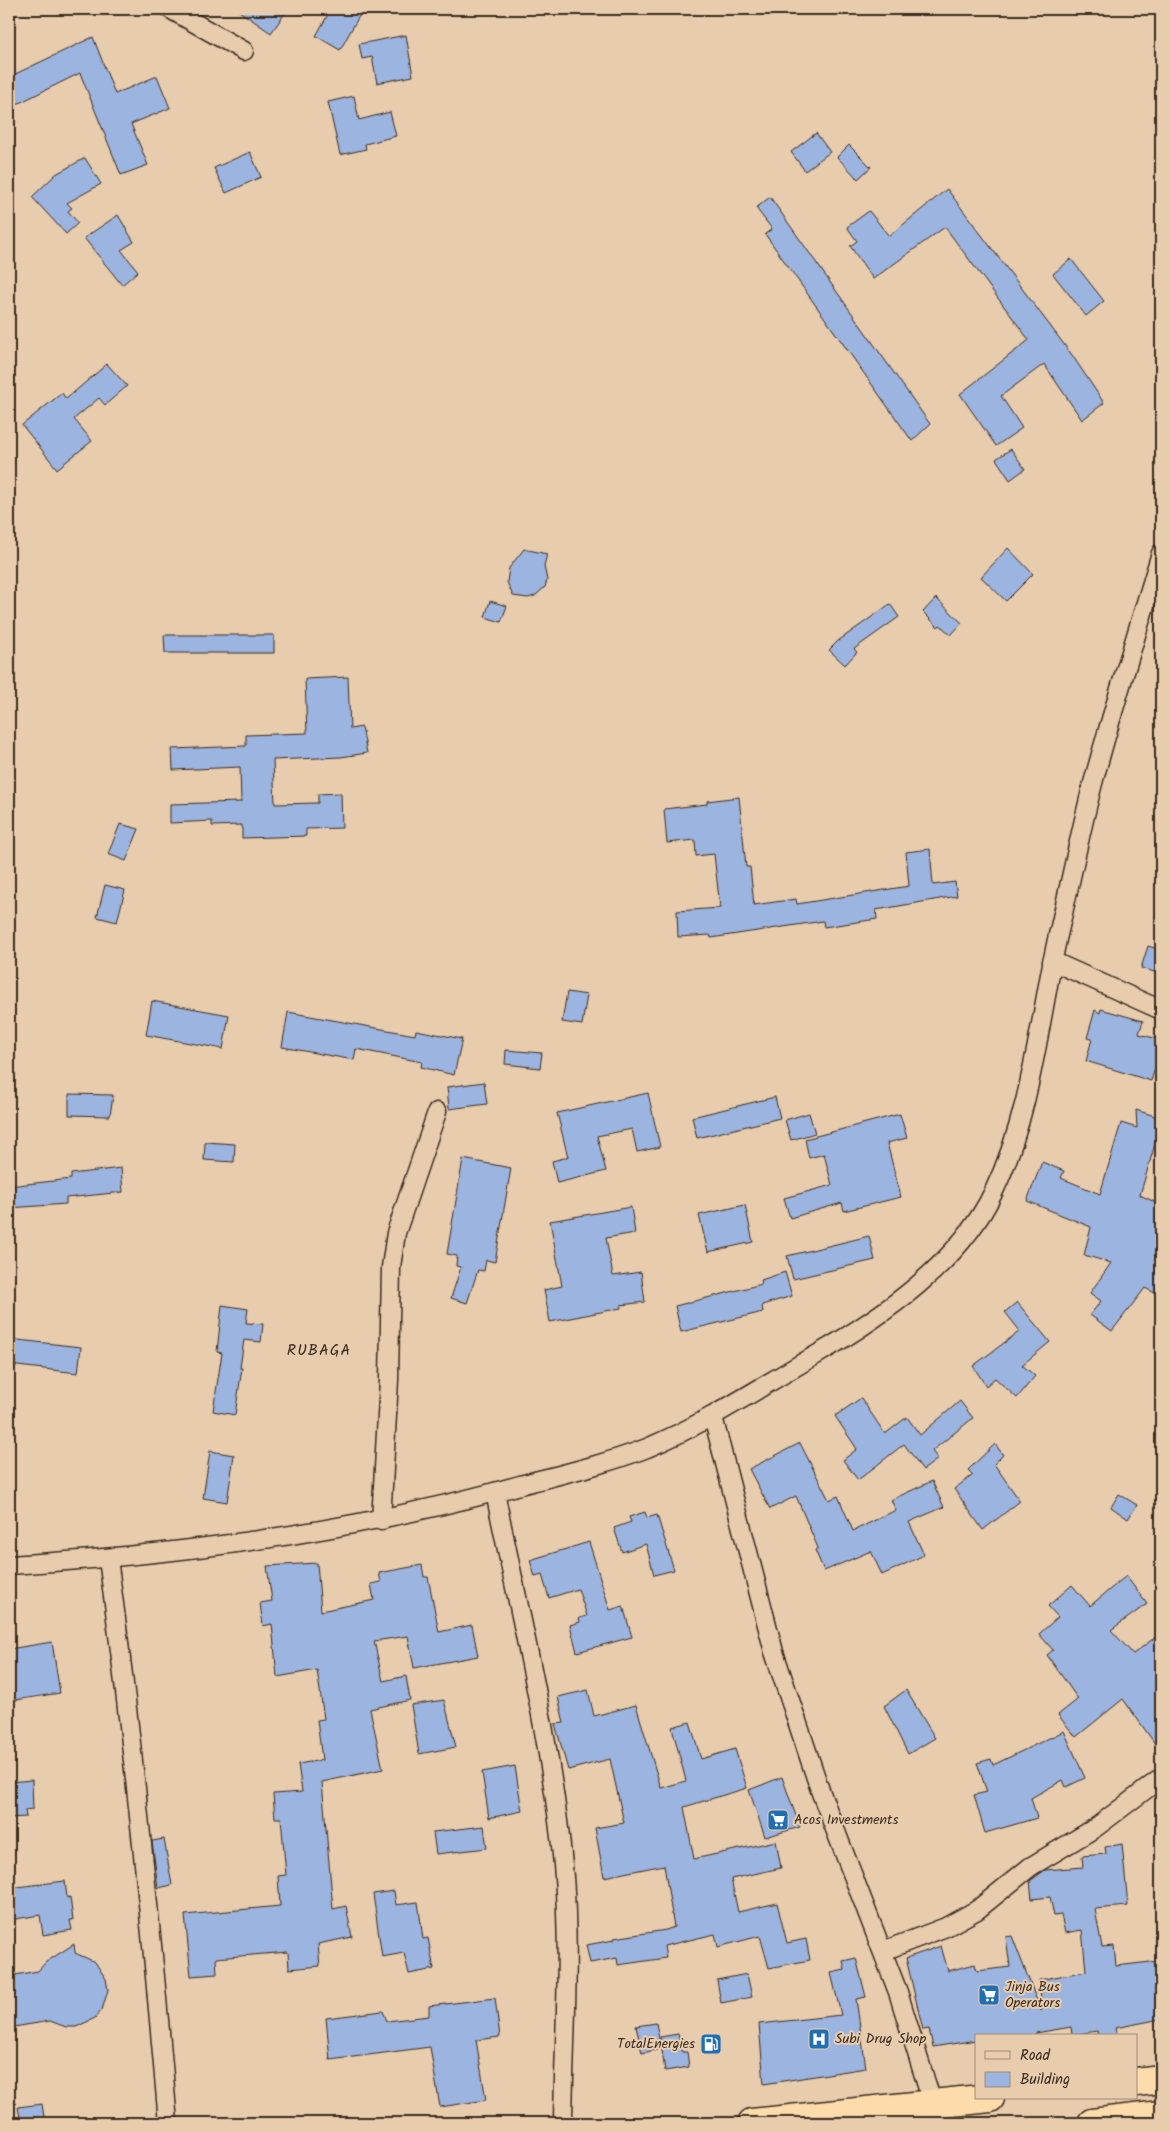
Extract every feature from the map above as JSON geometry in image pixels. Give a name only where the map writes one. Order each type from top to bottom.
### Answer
[{"type":"highway","points":[[1138,2082],[1161,2079]]},
{"type":"highway","points":[[752,2123],[975,2100]]},
{"type":"highway","points":[[1092,2123],[1161,2115]]},
{"type":"street","points":[[170,9],[244,51]]},
{"type":"street","points":[[9,1565],[108,1559],[246,1542],[381,1520],[495,1492],[645,1448],[713,1417],[850,1335],[938,1267],[972,1232],[995,1189],[1014,1137],[1031,1074],[1052,962],[1095,776],[1161,553]]},
{"type":"street","points":[[1052,962],[1161,1010]]},
{"type":"street","points":[[381,1520],[389,1380],[391,1267],[396,1233],[437,1112]]},
{"type":"street","points":[[713,1417],[774,1652],[821,1793],[898,1992],[933,2105]]},
{"type":"street","points":[[495,1492],[543,1728],[562,1864],[566,1904],[563,2123]]},
{"type":"street","points":[[108,1559],[129,1711],[141,1818],[168,2123]]},
{"type":"street","points":[[883,1951],[946,1926],[976,1910],[1030,1867],[1094,1828],[1161,1778]]},
{"type":"building","points":[[236,9],[288,9],[271,33]]},
{"type":"building","points":[[331,9],[363,9],[340,50],[316,36]]},
{"type":"building","points":[[406,35],[413,76],[377,83],[372,57],[362,59],[359,44]]},
{"type":"building","points":[[93,37],[115,94],[157,76],[170,108],[131,124],[148,165],[121,175],[80,73],[9,108],[9,77]]},
{"type":"building","points":[[354,96],[359,120],[390,112],[396,136],[365,144],[366,149],[340,155],[328,102]]},
{"type":"building","points":[[816,133],[830,152],[805,171],[791,152]]},
{"type":"building","points":[[849,145],[871,167],[858,179],[837,157]]},
{"type":"building","points":[[250,152],[261,177],[226,193],[214,168]]},
{"type":"building","points":[[85,158],[101,184],[67,203],[72,208],[68,211],[78,223],[66,234],[32,197],[56,174]]},
{"type":"building","points":[[947,189],[1072,355],[1104,403],[1082,420],[1044,364],[1001,396],[1022,428],[996,446],[960,394],[1029,340],[945,227],[873,279],[850,246],[857,241],[847,227],[869,211],[889,236]]},
{"type":"building","points":[[770,197],[930,424],[912,441],[765,234],[772,229],[756,208]]},
{"type":"building","points":[[118,215],[134,242],[121,250],[138,271],[122,285],[84,238]]},
{"type":"building","points":[[1071,259],[1104,301],[1086,316],[1053,274]]},
{"type":"building","points":[[107,364],[127,386],[105,405],[99,398],[74,419],[92,441],[57,469],[22,425],[62,393],[66,399]]},
{"type":"building","points":[[1011,449],[1025,469],[1010,480],[996,459]]},
{"type":"building","points":[[1008,548],[1033,574],[1006,601],[981,577]]},
{"type":"building","points":[[524,549],[547,554],[544,566],[547,580],[545,587],[535,596],[528,598],[513,596],[507,582],[509,568]]},
{"type":"building","points":[[936,598],[962,623],[951,635],[940,625],[938,627],[923,612]]},
{"type":"building","points":[[490,601],[507,606],[501,622],[485,617]]},
{"type":"building","points":[[890,604],[899,617],[854,649],[857,652],[845,665],[829,650],[838,641]]},
{"type":"building","points":[[164,635],[274,635],[274,653],[165,653]]},
{"type":"building","points":[[348,677],[350,729],[362,727],[367,753],[341,757],[273,760],[275,804],[318,803],[318,794],[341,793],[342,828],[306,829],[306,836],[242,838],[242,825],[212,826],[212,821],[170,823],[170,804],[241,802],[240,767],[173,770],[172,749],[246,746],[246,735],[307,733],[305,679]]},
{"type":"building","points":[[739,797],[746,867],[750,867],[754,905],[796,899],[797,904],[909,886],[906,852],[930,849],[933,885],[955,882],[957,896],[876,910],[877,919],[824,927],[823,921],[711,938],[710,935],[678,937],[677,911],[720,908],[714,854],[696,856],[695,840],[667,843],[664,809],[707,804],[707,801]]},
{"type":"building","points":[[120,824],[139,829],[126,861],[108,854]]},
{"type":"building","points":[[105,885],[125,890],[117,922],[97,917]]},
{"type":"building","points":[[1148,946],[1161,950],[1161,974],[1141,968]]},
{"type":"building","points":[[567,992],[587,995],[582,1025],[562,1022]]},
{"type":"building","points":[[152,1001],[229,1015],[223,1049],[146,1035]]},
{"type":"building","points":[[1101,1009],[1143,1021],[1139,1034],[1161,1040],[1161,1071],[1155,1068],[1151,1081],[1086,1061],[1092,1039],[1087,1038],[1095,1010],[1100,1013]]},
{"type":"building","points":[[288,1012],[415,1035],[416,1030],[462,1039],[454,1075],[421,1067],[422,1062],[356,1049],[354,1060],[282,1047]]},
{"type":"building","points":[[506,1050],[542,1053],[540,1068],[505,1064]]},
{"type":"building","points":[[484,1082],[487,1104],[449,1109],[447,1087]]},
{"type":"building","points":[[648,1093],[660,1147],[637,1152],[632,1129],[597,1136],[606,1171],[557,1183],[552,1161],[568,1157],[557,1113]]},
{"type":"building","points":[[69,1094],[113,1095],[110,1116],[69,1115]]},
{"type":"building","points":[[775,1097],[780,1118],[697,1138],[692,1117]]},
{"type":"building","points":[[1136,1110],[1161,1118],[1161,1135],[1158,1134],[1140,1195],[1161,1205],[1161,1296],[1145,1288],[1112,1331],[1090,1315],[1101,1301],[1090,1293],[1111,1263],[1084,1255],[1091,1227],[1027,1201],[1042,1162],[1064,1171],[1061,1178],[1100,1194],[1121,1123],[1137,1128]]},
{"type":"building","points":[[809,1113],[815,1133],[791,1140],[785,1120]]},
{"type":"building","points":[[900,1114],[907,1138],[887,1143],[901,1197],[844,1211],[842,1203],[790,1218],[784,1198],[832,1185],[824,1154],[809,1158],[805,1139]]},
{"type":"building","points":[[205,1142],[235,1144],[234,1162],[204,1160]]},
{"type":"building","points":[[463,1159],[511,1168],[495,1262],[486,1260],[484,1271],[478,1270],[467,1303],[451,1298],[461,1267],[456,1266],[457,1256],[447,1254]]},
{"type":"building","points":[[121,1168],[123,1192],[66,1198],[66,1204],[9,1208],[9,1186],[71,1179],[71,1174]]},
{"type":"building","points":[[745,1205],[753,1242],[708,1252],[699,1215]]},
{"type":"building","points":[[631,1207],[635,1233],[606,1238],[613,1276],[641,1272],[645,1302],[621,1305],[621,1308],[550,1322],[544,1290],[562,1286],[550,1221]]},
{"type":"building","points":[[869,1236],[875,1260],[793,1279],[787,1256]]},
{"type":"building","points":[[785,1272],[792,1296],[762,1305],[763,1312],[681,1332],[675,1306],[762,1284],[761,1280]]},
{"type":"building","points":[[1017,1302],[1050,1342],[1022,1365],[1035,1376],[1017,1398],[995,1378],[986,1386],[973,1366],[1020,1331],[1005,1312]]},
{"type":"building","points":[[222,1305],[248,1309],[246,1323],[263,1324],[261,1342],[244,1340],[235,1415],[213,1411],[222,1353],[217,1352]]},
{"type":"building","points":[[9,1339],[81,1347],[78,1373],[9,1365]]},
{"type":"building","points":[[861,1398],[885,1434],[907,1417],[920,1435],[960,1401],[973,1418],[932,1451],[938,1459],[923,1470],[904,1444],[858,1480],[843,1460],[857,1449],[835,1416]]},
{"type":"building","points":[[800,1443],[829,1500],[838,1496],[853,1531],[896,1510],[891,1500],[932,1481],[944,1507],[909,1522],[924,1555],[882,1575],[871,1551],[824,1571],[815,1550],[818,1548],[796,1496],[770,1509],[749,1469]]},
{"type":"building","points":[[995,1444],[1003,1455],[994,1464],[1020,1501],[983,1530],[954,1489],[973,1475],[968,1470]]},
{"type":"building","points":[[210,1451],[234,1455],[227,1502],[203,1498]]},
{"type":"building","points":[[1119,1494],[1137,1505],[1128,1519],[1111,1507]]},
{"type":"building","points":[[645,1512],[647,1518],[657,1515],[674,1570],[654,1575],[646,1544],[622,1552],[614,1528],[631,1522],[629,1517]]},
{"type":"building","points":[[589,1542],[610,1610],[623,1606],[632,1637],[577,1652],[570,1625],[580,1622],[579,1618],[587,1616],[578,1589],[549,1598],[542,1575],[535,1577],[530,1560]]},
{"type":"building","points":[[317,1563],[321,1611],[374,1600],[371,1584],[381,1582],[379,1573],[422,1565],[424,1577],[428,1577],[439,1632],[472,1625],[478,1656],[414,1668],[408,1636],[374,1641],[383,1681],[406,1676],[410,1700],[370,1709],[383,1769],[322,1782],[333,1909],[346,1906],[352,1937],[318,1944],[320,1966],[289,1969],[288,1952],[216,1958],[217,1974],[191,1976],[185,1915],[280,1906],[278,1876],[286,1875],[281,1818],[275,1818],[273,1794],[302,1792],[298,1764],[322,1760],[317,1720],[324,1719],[317,1670],[277,1677],[272,1624],[263,1626],[260,1603],[272,1601],[267,1566]]},
{"type":"building","points":[[1126,1576],[1147,1604],[1111,1630],[1133,1654],[1161,1633],[1161,1752],[1123,1699],[1076,1737],[1058,1715],[1078,1699],[1047,1655],[1053,1650],[1039,1634],[1058,1617],[1048,1606],[1072,1585],[1090,1606]]},
{"type":"building","points":[[52,1642],[60,1693],[9,1701],[9,1649]]},
{"type":"building","points":[[588,1690],[594,1716],[636,1705],[661,1788],[686,1781],[672,1727],[690,1722],[701,1759],[735,1749],[747,1788],[684,1807],[694,1859],[776,1841],[781,1868],[731,1879],[738,1912],[777,1903],[787,1943],[806,1939],[810,1960],[769,1968],[760,1936],[718,1947],[715,1934],[664,1946],[666,1958],[618,1965],[617,1958],[590,1963],[586,1945],[674,1927],[664,1865],[604,1877],[595,1828],[624,1823],[610,1759],[568,1770],[555,1724],[564,1723],[558,1697]]},
{"type":"building","points":[[906,1690],[935,1738],[908,1754],[884,1706]]},
{"type":"building","points":[[444,1700],[456,1747],[419,1754],[411,1705]]},
{"type":"building","points":[[1064,1731],[1085,1778],[1066,1787],[1063,1780],[1031,1798],[1037,1818],[985,1833],[974,1795],[987,1792],[977,1763],[991,1759],[993,1765]]},
{"type":"building","points":[[515,1766],[522,1811],[489,1818],[482,1772]]},
{"type":"building","points":[[782,1777],[800,1827],[765,1837],[749,1790]]},
{"type":"building","points":[[32,1780],[33,1809],[25,1810],[26,1817],[9,1818],[9,1782]]},
{"type":"building","points":[[484,1826],[487,1848],[436,1854],[433,1832]]},
{"type":"building","points":[[164,1839],[172,1885],[158,1888],[152,1841]]},
{"type":"building","points":[[1122,1844],[1128,1906],[1095,1909],[1102,1947],[1114,1946],[1116,1966],[1159,1961],[1161,2019],[1115,2028],[1116,2034],[1098,2034],[1097,2031],[1072,2034],[1071,2027],[1036,2034],[975,2034],[975,2040],[933,2047],[929,2029],[923,2030],[906,1958],[941,1946],[948,1971],[975,1964],[977,1971],[1010,1967],[1006,1937],[1012,1936],[1041,2011],[1039,1980],[1086,1971],[1082,1930],[1065,1933],[1061,1915],[1054,1916],[1050,1897],[1032,1899],[1030,1881],[1045,1870],[1083,1867],[1082,1856],[1106,1854],[1105,1847]]},
{"type":"building","points":[[65,1881],[67,1898],[70,1897],[73,1920],[70,1920],[72,1930],[43,1935],[40,1915],[9,1920],[9,1888]]},
{"type":"building","points":[[394,1891],[396,1905],[418,1902],[423,1939],[428,1938],[434,1969],[409,1974],[404,1953],[382,1957],[373,1894]]},
{"type":"building","points":[[74,1944],[75,1953],[95,1962],[106,1979],[108,1990],[102,2010],[95,2018],[76,2027],[66,2027],[50,2021],[14,2027],[9,1976],[38,1971],[46,1962]]},
{"type":"building","points":[[856,1958],[866,1997],[856,1999],[866,2068],[764,2084],[759,2024],[841,2015],[831,1973],[845,1970],[843,1961]]},
{"type":"building","points":[[747,1974],[752,1997],[721,2003],[717,1980]]},
{"type":"building","points":[[495,1998],[500,2037],[476,2040],[486,2100],[440,2107],[430,2047],[330,2060],[326,2018],[383,2011],[387,2021],[429,2016],[429,2006]]},
{"type":"building","points":[[656,2023],[661,2049],[642,2053],[636,2026]]},
{"type":"building","points":[[678,2034],[682,2052],[687,2052],[689,2067],[665,2071],[660,2037]]},
{"type":"building","points":[[42,2104],[45,2123],[21,2123],[18,2107]]},
{"type":"place","name":"Acos Investments","points":[[778,1820]]},
{"type":"place","name":"Jinja Bus Operators","points":[[989,1995]]},
{"type":"place","name":"Subi Drug Shop","points":[[819,2039]]},
{"type":"place","name":"TotalEnergies","points":[[711,2044]]},
{"type":"district","name":"RUBAGA","points":[[319,1350]]}]
